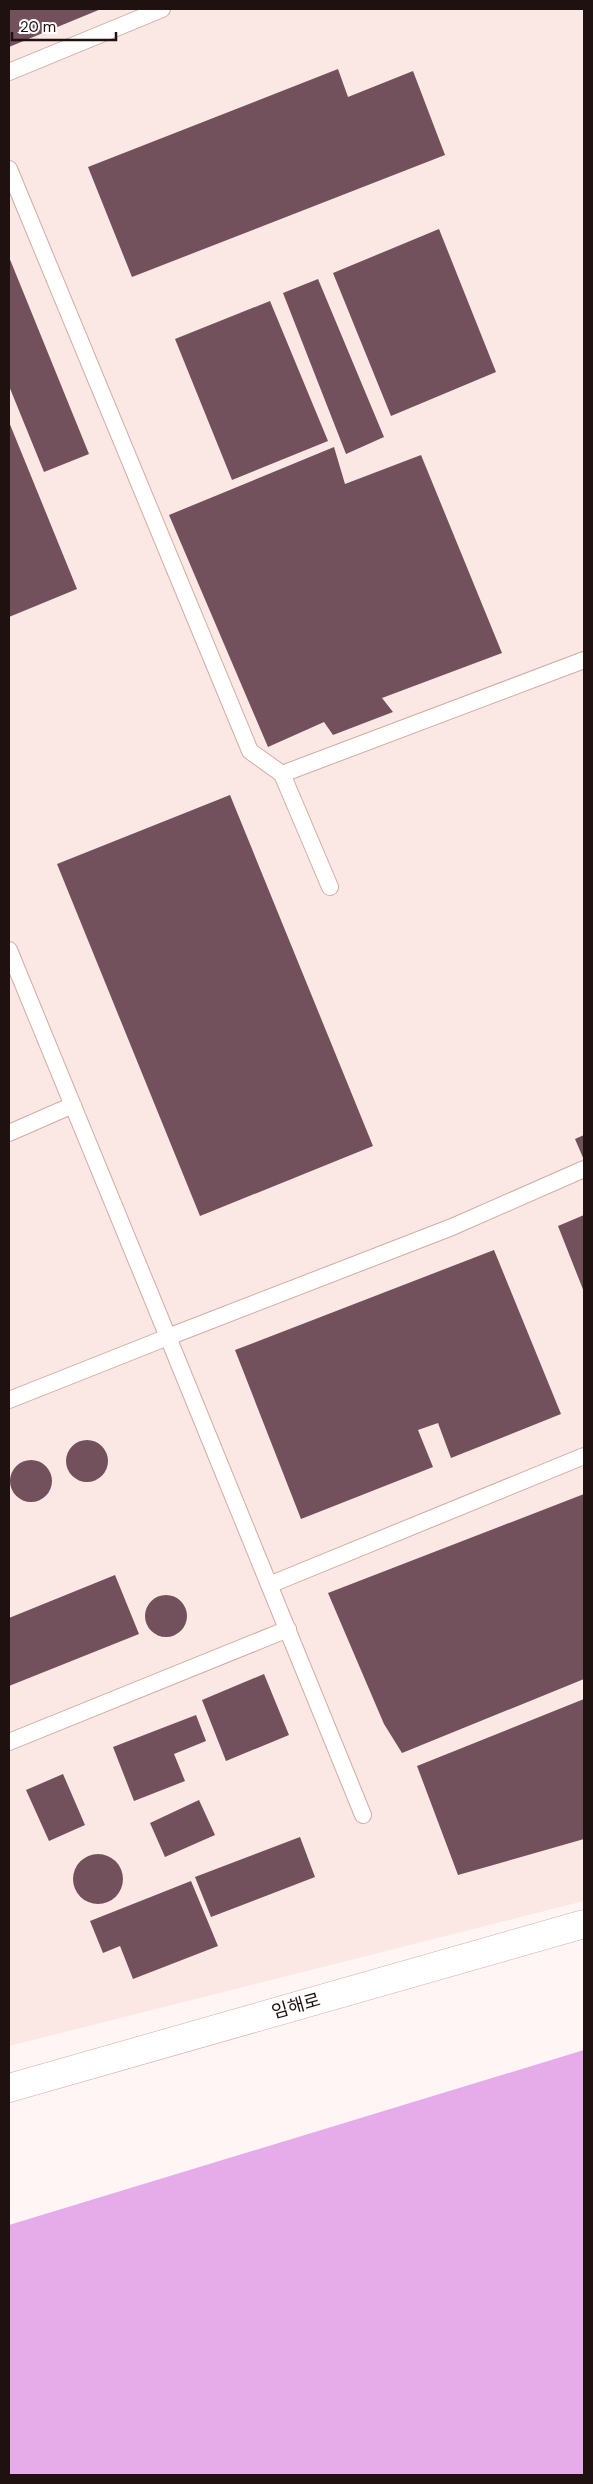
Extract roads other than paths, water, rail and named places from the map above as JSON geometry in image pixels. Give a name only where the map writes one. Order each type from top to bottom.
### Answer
[{"type":"street","name":"임해로","points":[[9,2088],[584,1924]]},
{"type":"lane","points":[[9,72],[162,9]]},
{"type":"lane","points":[[9,169],[250,751],[282,774],[330,887]]},
{"type":"lane","points":[[282,774],[584,660]]},
{"type":"lane","points":[[9,950],[364,1815]]},
{"type":"lane","points":[[9,1133],[73,1105]]},
{"type":"lane","points":[[9,1400],[452,1227],[584,1169]]},
{"type":"lane","points":[[270,1585],[584,1456]]},
{"type":"lane","points":[[9,1742],[288,1629]]}]
